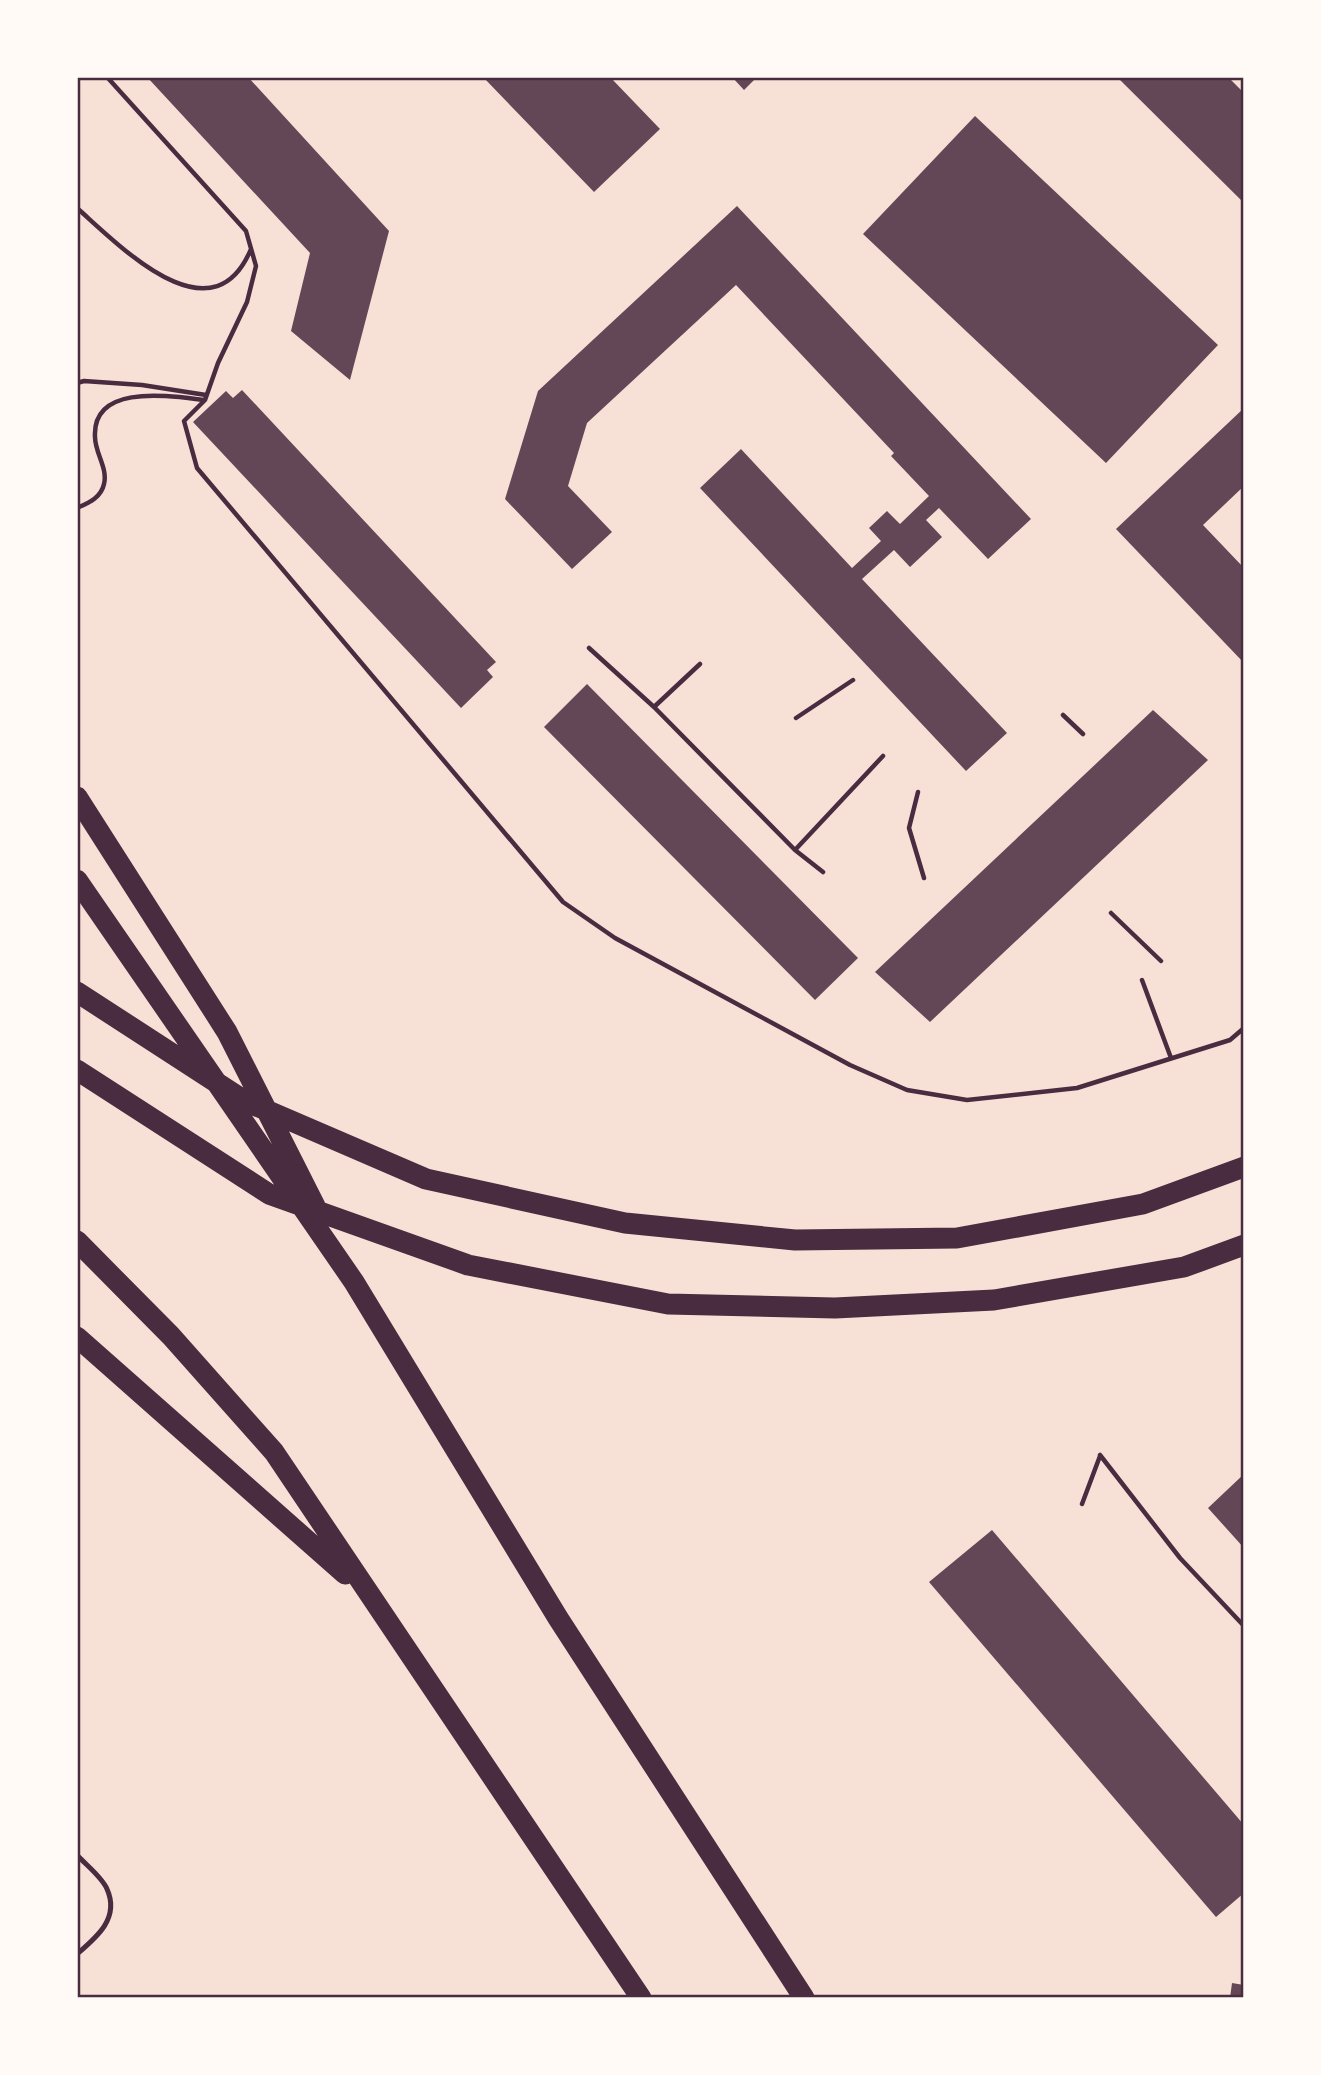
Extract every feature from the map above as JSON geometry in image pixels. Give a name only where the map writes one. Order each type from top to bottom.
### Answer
[{"type":"highway","points":[[77,797],[227,1032],[354,1282]]},
{"type":"highway","points":[[77,880],[354,1282],[558,1618],[804,1998]]},
{"type":"highway","points":[[77,992],[245,1101],[426,1179],[625,1223],[795,1240],[957,1238],[1143,1204],[1244,1167]]},
{"type":"highway","points":[[77,1070],[269,1194],[468,1265],[668,1304],[835,1308],[994,1300],[1184,1267],[1244,1245]]},
{"type":"highway","points":[[77,1241],[171,1336],[274,1452],[641,1998]]},
{"type":"highway","points":[[77,1336],[368,1594]]},
{"type":"lane","points":[[77,1855],[107,1888],[111,1913],[100,1934],[77,1954]]},
{"type":"path","points":[[107,77],[246,231],[256,267],[247,302],[206,398],[184,421],[197,468],[563,902],[615,938],[850,1065],[907,1090],[967,1100],[1077,1088],[1230,1040],[1244,1028]]},
{"type":"path","points":[[77,208],[162,278],[189,288],[215,288],[234,278],[251,249]]},
{"type":"path","points":[[77,383],[84,381],[142,385],[206,398]]},
{"type":"path","points":[[77,508],[95,500],[104,484],[103,468],[94,438],[97,418],[110,403],[130,397],[206,398]]},
{"type":"path","points":[[589,648],[654,708],[795,850],[823,872]]},
{"type":"path","points":[[654,708],[700,664]]},
{"type":"path","points":[[796,718],[853,680]]},
{"type":"path","points":[[1063,715],[1083,734]]},
{"type":"path","points":[[795,850],[883,756]]},
{"type":"path","points":[[918,792],[909,828],[924,878]]},
{"type":"path","points":[[1111,913],[1161,961]]},
{"type":"path","points":[[1142,980],[1171,1058]]},
{"type":"path","points":[[1082,1504],[1100,1455],[1180,1558],[1244,1626]]},
{"type":"building","points":[[147,77],[248,77],[389,231],[350,380],[291,331],[310,253]]},
{"type":"building","points":[[483,77],[610,77],[660,129],[594,192]]},
{"type":"building","points":[[732,77],[757,77],[744,90]]},
{"type":"building","points":[[1117,77],[1228,77],[1244,93],[1244,203]]},
{"type":"building","points":[[975,116],[1218,345],[1106,463],[863,234]]},
{"type":"building","points":[[737,206],[1031,519],[988,559],[939,508],[926,520],[942,537],[910,567],[894,550],[862,579],[1007,733],[966,771],[700,488],[741,449],[852,568],[881,541],[869,528],[887,511],[900,524],[929,496],[891,456],[894,453],[736,285],[587,423],[568,486],[612,532],[572,569],[505,499],[538,391]]},
{"type":"building","points":[[242,390],[496,662],[487,670],[493,677],[461,708],[193,422],[226,391],[233,398]]},
{"type":"building","points":[[1244,408],[1244,486],[1203,525],[1244,568],[1244,663],[1116,529]]},
{"type":"building","points":[[587,684],[858,958],[815,1000],[544,727]]},
{"type":"building","points":[[1153,710],[1208,760],[930,1022],[875,972]]},
{"type":"building","points":[[1244,1474],[1244,1548],[1208,1508]]},
{"type":"building","points":[[992,1530],[1244,1825],[1244,1893],[1216,1917],[929,1582]]},
{"type":"building","points":[[1232,1983],[1244,1985],[1244,1998],[1230,1998]]}]
